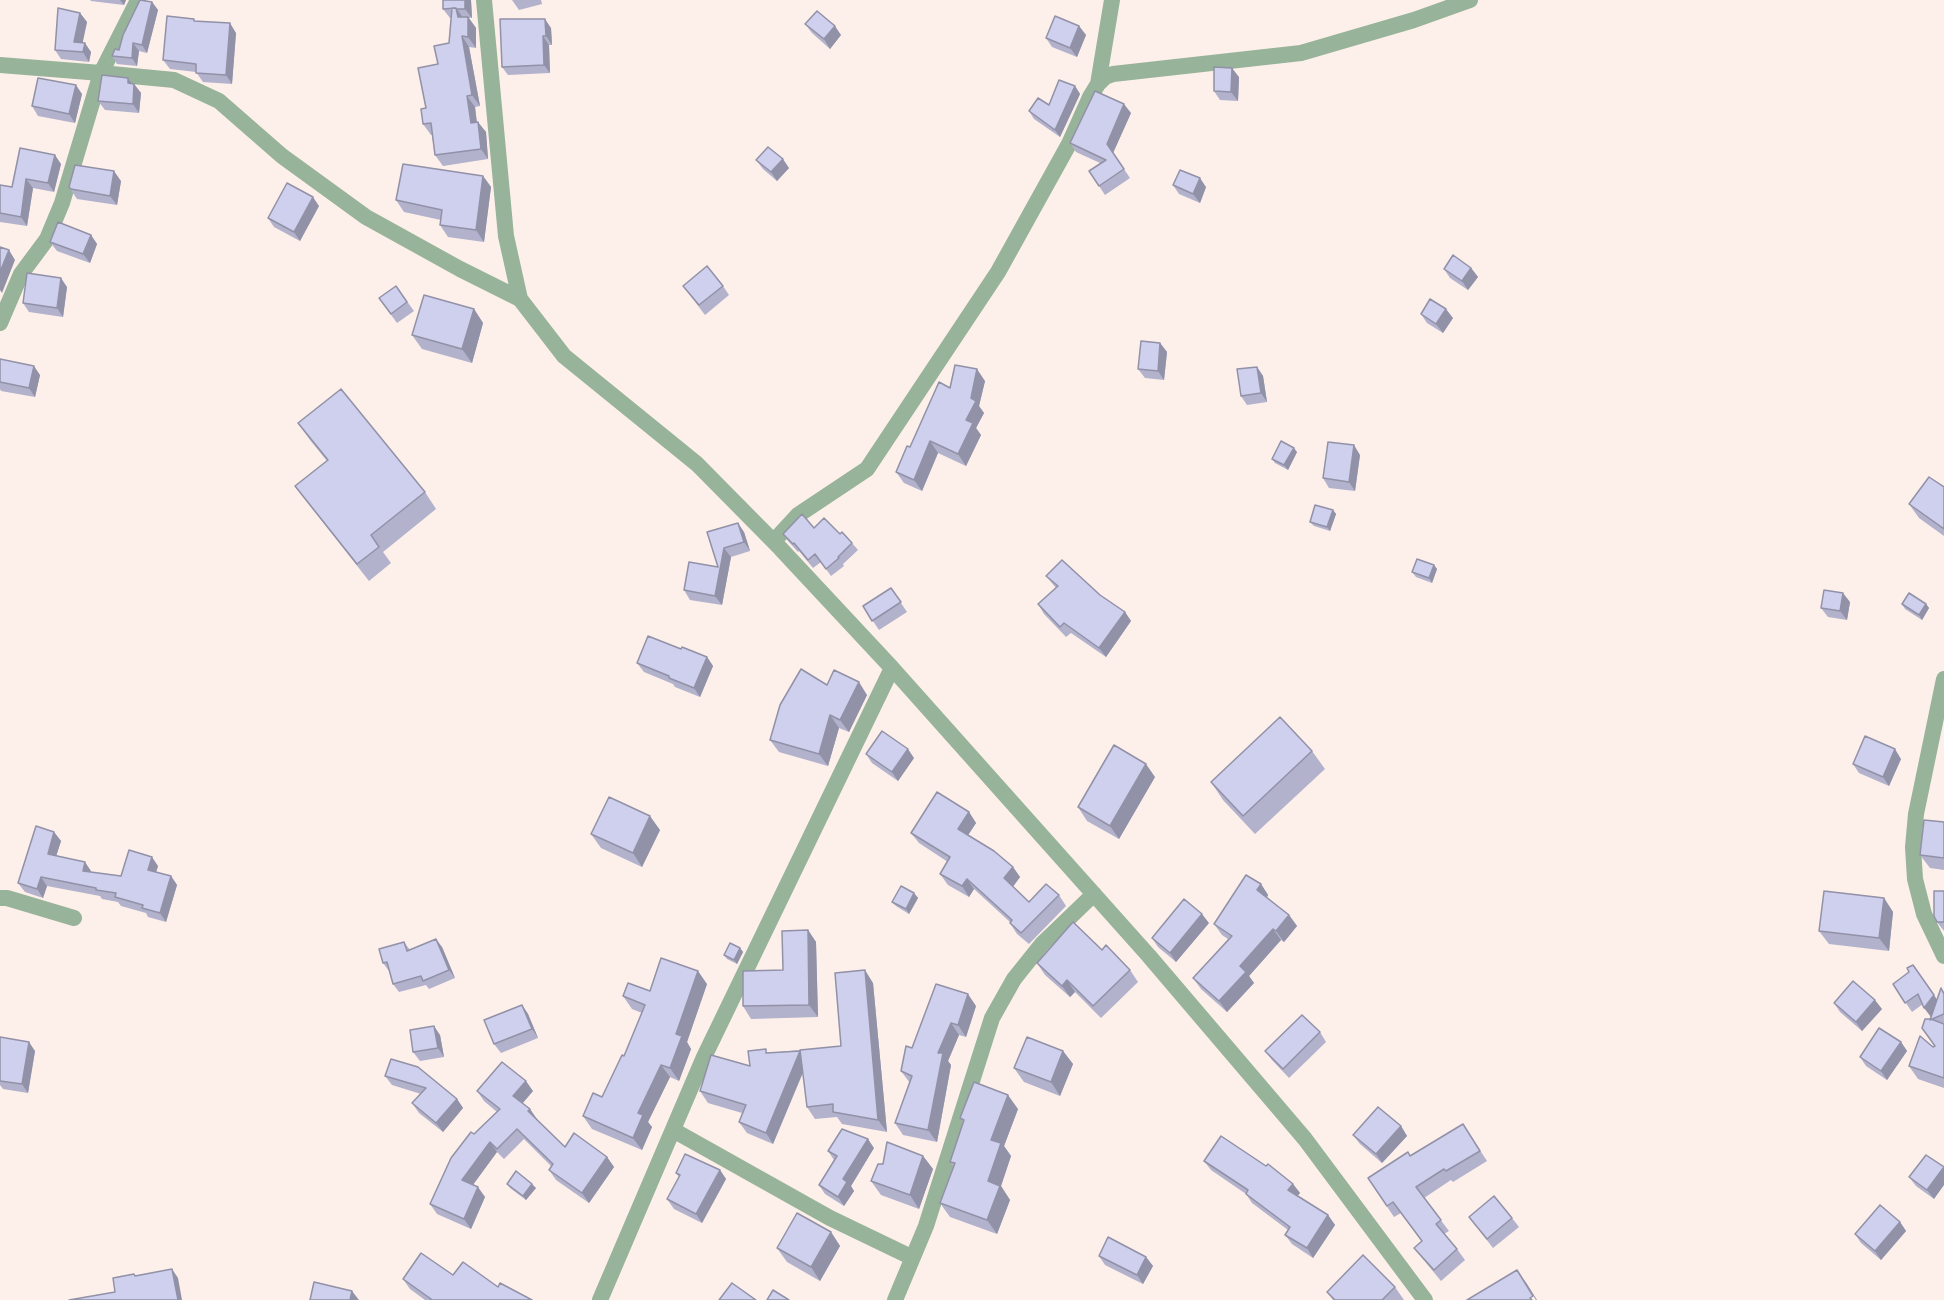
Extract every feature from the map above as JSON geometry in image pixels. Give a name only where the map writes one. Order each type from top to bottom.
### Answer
[{"type":"street","points":[[0,323],[21,274],[47,240],[62,203],[101,74],[138,0]]},
{"type":"street","points":[[484,0],[506,236],[520,299],[564,357],[697,464],[892,668],[1094,894],[1305,1139],[1425,1300]]},
{"type":"street","points":[[774,542],[798,515],[867,469],[998,272],[1069,144],[1098,84],[1112,0]]},
{"type":"street","points":[[1098,84],[1113,74],[1301,53],[1414,20],[1470,0]]},
{"type":"street","points":[[0,65],[174,80],[219,101],[282,156],[366,217],[520,299]]},
{"type":"street","points":[[600,1300],[704,1057],[892,668]]},
{"type":"street","points":[[1944,679],[1916,814],[1913,847],[1915,879],[1924,914],[1944,956]]},
{"type":"street","points":[[895,1300],[911,1257],[926,1226],[992,1018],[1014,979],[1042,944],[1094,894]]},
{"type":"street","points":[[0,898],[7,898],[74,918]]},
{"type":"street","points":[[673,1130],[830,1218],[911,1257]]},
{"type":"building","points":[[140,0],[152,2],[142,45],[133,43],[132,58],[112,56],[115,49],[119,50],[123,35]]},
{"type":"building","points":[[443,0],[465,0],[465,9],[443,9]]},
{"type":"building","points":[[58,8],[80,13],[74,42],[85,43],[83,52],[55,50]]},
{"type":"building","points":[[452,8],[456,8],[458,17],[468,17],[468,37],[462,36],[472,95],[467,96],[471,123],[478,122],[481,149],[435,155],[431,123],[423,124],[421,109],[426,108],[418,68],[438,64],[434,46],[449,43]]},
{"type":"building","points":[[817,11],[835,26],[824,39],[805,24]]},
{"type":"building","points":[[167,16],[194,19],[194,21],[230,23],[226,75],[196,73],[196,64],[163,60]]},
{"type":"building","points":[[1055,16],[1079,26],[1070,48],[1046,38]]},
{"type":"building","points":[[500,19],[545,19],[544,65],[502,67]]},
{"type":"building","points":[[1214,67],[1232,68],[1231,92],[1214,91]]},
{"type":"building","points":[[102,75],[128,78],[128,83],[134,84],[133,104],[98,101]]},
{"type":"building","points":[[38,78],[76,85],[69,114],[32,106]]},
{"type":"building","points":[[1059,80],[1075,86],[1055,130],[1029,111],[1038,98],[1049,105]]},
{"type":"building","points":[[1095,91],[1124,104],[1107,144],[1124,169],[1099,186],[1089,171],[1106,160],[1070,143]]},
{"type":"building","points":[[768,147],[783,159],[771,172],[756,160]]},
{"type":"building","points":[[20,148],[55,155],[48,183],[26,179],[21,217],[0,213],[0,185],[12,187]]},
{"type":"building","points":[[403,164],[483,176],[476,230],[440,225],[442,210],[396,200]]},
{"type":"building","points":[[75,165],[114,171],[110,196],[71,189],[69,187]]},
{"type":"building","points":[[1180,170],[1200,178],[1193,194],[1173,185]]},
{"type":"building","points":[[287,183],[313,197],[294,232],[268,218]]},
{"type":"building","points":[[58,222],[91,235],[83,254],[50,242]]},
{"type":"building","points":[[0,247],[9,250],[0,272]]},
{"type":"building","points":[[1453,255],[1471,268],[1462,281],[1444,269]]},
{"type":"building","points":[[707,266],[723,286],[699,305],[683,286]]},
{"type":"building","points":[[27,273],[61,278],[57,308],[23,303]]},
{"type":"building","points":[[396,286],[407,302],[391,314],[379,298]]},
{"type":"building","points":[[424,295],[474,309],[462,349],[412,335]]},
{"type":"building","points":[[1430,299],[1446,309],[1436,324],[1421,314]]},
{"type":"building","points":[[1141,341],[1160,343],[1158,371],[1138,369]]},
{"type":"building","points":[[0,359],[34,366],[29,388],[0,382]]},
{"type":"building","points":[[955,365],[977,369],[971,398],[976,401],[966,420],[973,423],[958,454],[930,441],[914,480],[896,472],[907,446],[910,447],[939,382],[950,388]]},
{"type":"building","points":[[1257,367],[1261,393],[1241,396],[1237,369]]},
{"type":"building","points":[[341,389],[425,492],[371,535],[379,547],[357,564],[295,486],[328,460],[298,423]]},
{"type":"building","points":[[1281,441],[1294,448],[1284,465],[1272,459]]},
{"type":"building","points":[[1328,442],[1354,445],[1349,482],[1323,478]]},
{"type":"building","points":[[1929,477],[1944,487],[1944,529],[1909,504]]},
{"type":"building","points":[[1315,505],[1333,510],[1327,527],[1310,522]]},
{"type":"building","points":[[802,514],[814,528],[824,518],[852,543],[826,569],[815,554],[808,560],[783,534]]},
{"type":"building","points":[[738,523],[744,542],[724,548],[715,596],[684,590],[689,562],[718,567],[707,532]]},
{"type":"building","points":[[1417,559],[1434,565],[1429,578],[1412,572]]},
{"type":"building","points":[[1062,560],[1100,595],[1125,612],[1099,648],[1064,623],[1060,627],[1038,604],[1058,586],[1046,576]]},
{"type":"building","points":[[891,588],[901,602],[872,621],[863,606]]},
{"type":"building","points":[[1824,590],[1843,593],[1840,611],[1821,608]]},
{"type":"building","points":[[1909,593],[1926,604],[1919,615],[1902,604]]},
{"type":"building","points":[[648,636],[707,657],[694,688],[637,663]]},
{"type":"building","points":[[801,669],[827,685],[834,670],[859,682],[840,720],[830,715],[819,754],[770,740],[780,705]]},
{"type":"building","points":[[1280,717],[1312,751],[1243,816],[1211,782]]},
{"type":"building","points":[[882,731],[908,749],[892,772],[866,754]]},
{"type":"building","points":[[1865,736],[1895,749],[1883,777],[1853,764]]},
{"type":"building","points":[[1114,745],[1146,764],[1110,826],[1078,807]]},
{"type":"building","points":[[937,792],[969,812],[958,829],[994,851],[1013,867],[1004,878],[1029,902],[1046,884],[1059,895],[1021,933],[1010,923],[1012,920],[967,879],[962,886],[940,874],[950,857],[911,833]]},
{"type":"building","points":[[609,797],[650,816],[633,853],[591,834]]},
{"type":"building","points":[[1924,820],[1944,822],[1944,858],[1920,855]]},
{"type":"building","points":[[36,826],[54,832],[48,854],[85,862],[83,871],[121,876],[129,850],[152,857],[148,870],[171,876],[160,913],[142,908],[143,905],[115,897],[116,893],[96,890],[96,888],[41,877],[37,889],[18,883]]},
{"type":"building","points":[[1246,875],[1261,884],[1257,890],[1289,915],[1276,931],[1273,929],[1240,966],[1246,972],[1219,1001],[1193,978],[1232,936],[1214,924]]},
{"type":"building","points":[[901,886],[914,893],[906,909],[892,902]]},
{"type":"building","points":[[1824,891],[1884,898],[1879,938],[1819,931]]},
{"type":"building","points":[[1934,891],[1944,891],[1944,922],[1937,922],[1934,916]]},
{"type":"building","points":[[1184,899],[1202,914],[1170,953],[1152,938]]},
{"type":"building","points":[[1073,922],[1102,950],[1106,945],[1130,970],[1093,1006],[1067,980],[1062,986],[1037,963]]},
{"type":"building","points":[[808,930],[809,1005],[743,1006],[743,971],[783,970],[782,931]]},
{"type":"building","points":[[436,939],[449,970],[423,981],[421,976],[393,984],[387,962],[383,963],[379,949],[404,942],[407,951]]},
{"type":"building","points":[[730,943],[740,948],[734,960],[724,955]]},
{"type":"building","points":[[661,958],[698,971],[676,1034],[682,1036],[670,1068],[661,1065],[638,1113],[643,1115],[633,1138],[583,1116],[593,1093],[602,1097],[622,1055],[624,1056],[645,1005],[623,996],[628,983],[650,991]]},
{"type":"building","points":[[1913,965],[1934,995],[1924,1008],[1918,994],[1905,1003],[1893,984],[1909,972],[1907,968]]},
{"type":"building","points":[[865,970],[878,1120],[833,1112],[833,1104],[807,1107],[800,1050],[841,1046],[835,973]]},
{"type":"building","points":[[1853,981],[1875,1000],[1856,1022],[1834,1003]]},
{"type":"building","points":[[936,984],[968,994],[958,1025],[951,1023],[938,1053],[943,1053],[928,1130],[895,1123],[912,1076],[901,1071],[906,1046],[912,1048]]},
{"type":"building","points":[[1941,988],[1944,994],[1944,1014],[1930,1020]]},
{"type":"building","points":[[522,1005],[532,1029],[494,1044],[484,1020]]},
{"type":"building","points":[[1302,1015],[1320,1032],[1283,1069],[1265,1051]]},
{"type":"building","points":[[1925,1019],[1944,1024],[1944,1078],[1909,1066],[1920,1036],[1933,1047],[1935,1046],[1922,1028]]},
{"type":"building","points":[[434,1026],[438,1048],[413,1052],[410,1030]]},
{"type":"building","points":[[1879,1028],[1901,1042],[1881,1071],[1860,1057]]},
{"type":"building","points":[[0,1037],[29,1042],[22,1084],[0,1081]]},
{"type":"building","points":[[1027,1037],[1063,1051],[1051,1082],[1014,1068]]},
{"type":"building","points":[[766,1049],[766,1053],[800,1051],[766,1133],[739,1122],[746,1105],[700,1091],[711,1055],[750,1066],[748,1051]]},
{"type":"building","points":[[391,1059],[418,1067],[457,1099],[436,1123],[412,1103],[426,1088],[385,1076]]},
{"type":"building","points":[[502,1062],[526,1081],[513,1096],[530,1109],[528,1111],[565,1147],[574,1133],[607,1157],[582,1193],[549,1170],[553,1164],[517,1129],[497,1149],[490,1142],[462,1180],[478,1187],[464,1219],[430,1204],[451,1158],[471,1132],[474,1134],[500,1109],[477,1091]]},
{"type":"building","points":[[974,1082],[1008,1095],[991,1140],[1001,1143],[988,1181],[1000,1186],[987,1220],[940,1203],[955,1163],[950,1162],[964,1120],[960,1118]]},
{"type":"building","points":[[1378,1107],[1401,1126],[1376,1154],[1353,1135]]},
{"type":"building","points":[[1463,1124],[1480,1151],[1446,1171],[1444,1169],[1416,1187],[1441,1220],[1436,1224],[1457,1249],[1434,1270],[1414,1248],[1422,1241],[1393,1202],[1387,1206],[1368,1178],[1408,1152],[1410,1156]]},
{"type":"building","points":[[842,1129],[868,1139],[843,1179],[847,1182],[838,1197],[819,1185],[837,1156],[828,1151]]},
{"type":"building","points":[[1221,1136],[1266,1166],[1268,1164],[1293,1184],[1288,1190],[1328,1215],[1307,1248],[1285,1235],[1290,1227],[1246,1194],[1248,1190],[1204,1161]]},
{"type":"building","points":[[887,1142],[923,1156],[910,1195],[871,1181],[878,1164],[883,1164]]},
{"type":"building","points":[[685,1154],[720,1170],[696,1214],[667,1199],[680,1175],[676,1173]]},
{"type":"building","points":[[1926,1155],[1944,1167],[1927,1190],[1909,1177]]},
{"type":"building","points":[[516,1171],[532,1184],[523,1196],[507,1184]]},
{"type":"building","points":[[1494,1196],[1512,1218],[1487,1239],[1469,1217]]},
{"type":"building","points":[[1880,1205],[1900,1222],[1875,1251],[1855,1234]]},
{"type":"building","points":[[797,1213],[831,1232],[811,1267],[777,1248]]},
{"type":"building","points":[[1108,1237],[1146,1257],[1137,1275],[1099,1256]]},
{"type":"building","points":[[421,1253],[453,1275],[463,1262],[498,1287],[500,1283],[532,1300],[430,1300],[403,1279]]},
{"type":"building","points":[[1363,1255],[1395,1287],[1382,1300],[1335,1300],[1327,1292]]},
{"type":"building","points":[[172,1269],[178,1300],[69,1300],[115,1292],[113,1278]]},
{"type":"building","points":[[1517,1270],[1533,1296],[1530,1298],[1532,1300],[1467,1300]]},
{"type":"building","points":[[314,1282],[352,1291],[350,1300],[310,1300]]},
{"type":"building","points":[[732,1283],[756,1300],[719,1300]]},
{"type":"building","points":[[773,1290],[789,1300],[767,1300]]}]
